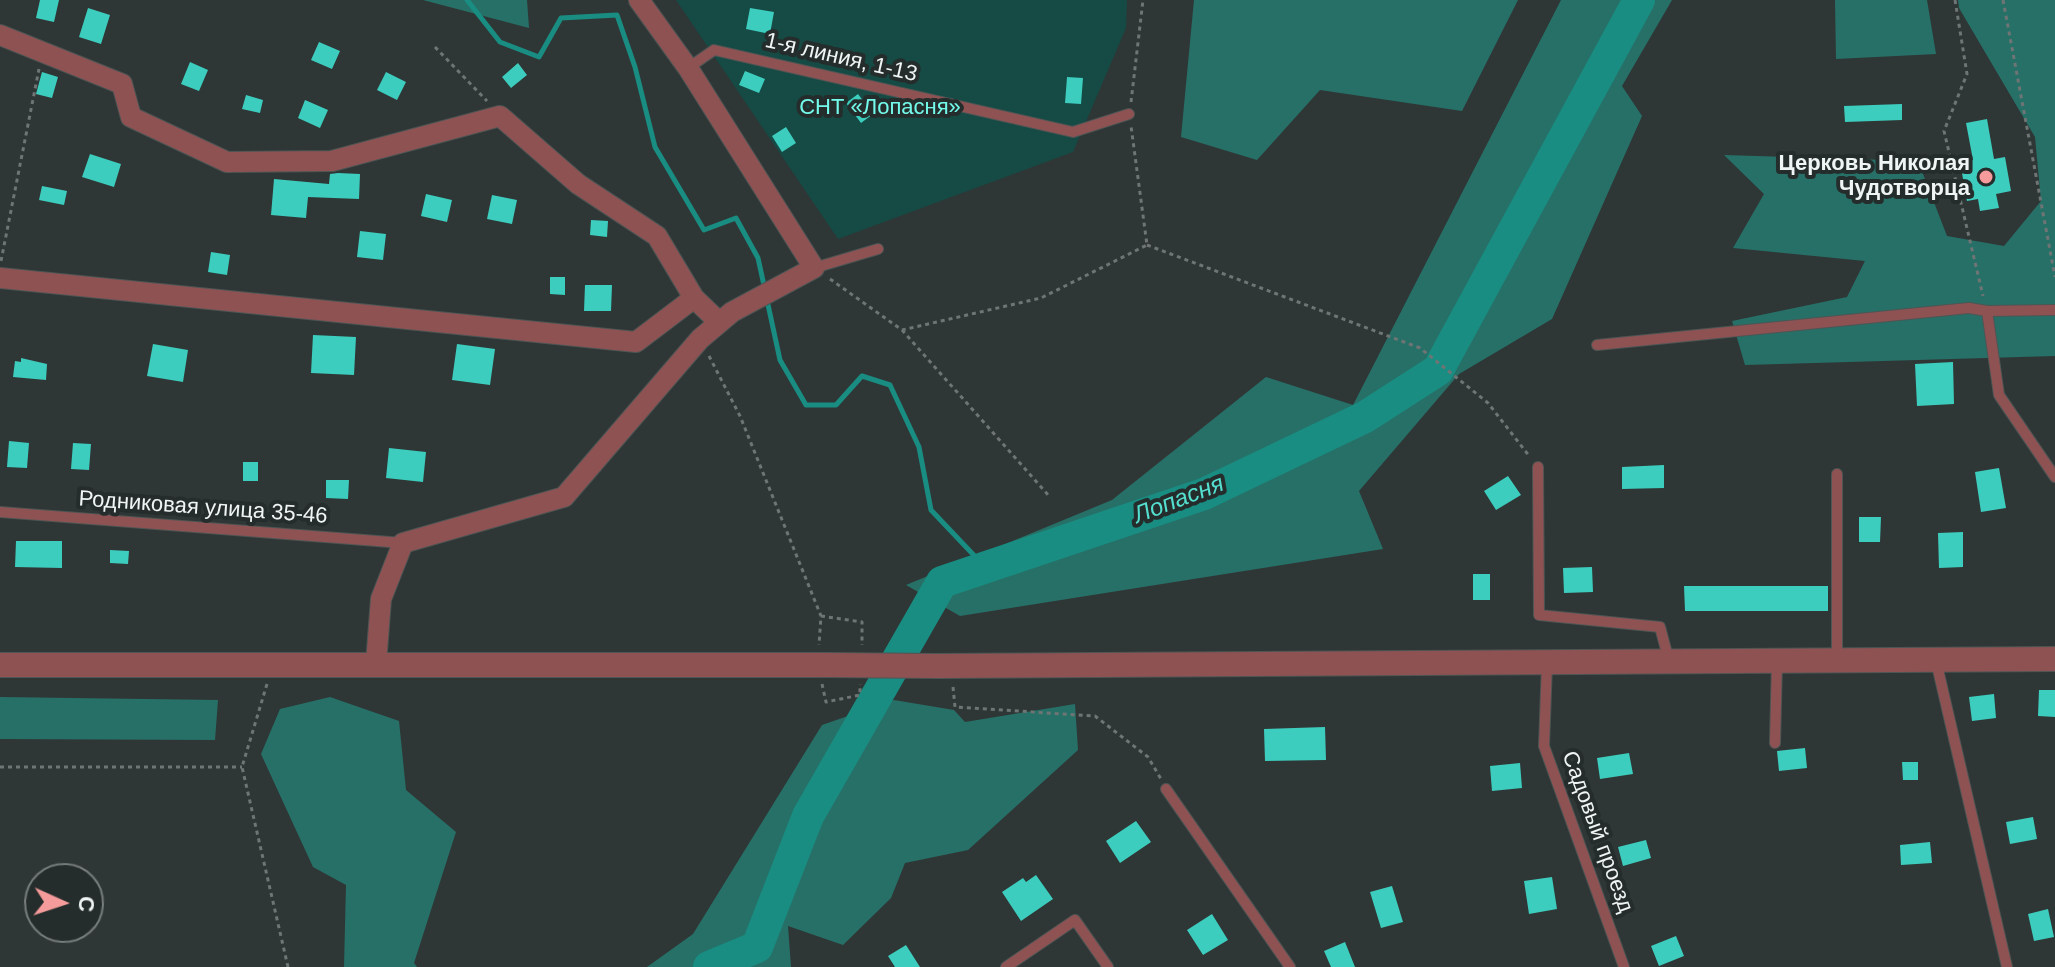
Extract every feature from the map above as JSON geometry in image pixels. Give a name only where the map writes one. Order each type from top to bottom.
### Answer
[{"type":"street","points":[[376,664],[381,599],[403,543],[564,497],[700,339],[725,317],[814,268],[688,68],[639,0]]},
{"type":"street","points":[[0,35],[122,84],[131,117],[227,162],[332,161],[500,116],[578,184],[657,236],[694,298],[725,317]]},
{"type":"street","points":[[0,278],[636,342],[694,298]]},
{"type":"street","points":[[0,665],[376,664],[824,657],[945,675],[1547,661],[2055,659]]},
{"type":"lane","name":"1-я линия, 1-13","points":[[688,68],[714,50],[1073,132],[1129,114]]},
{"type":"lane","points":[[814,268],[878,249]]},
{"type":"lane","points":[[1597,345],[1969,308],[1987,311],[2055,310]]},
{"type":"lane","points":[[1987,311],[1999,395],[2055,477]]},
{"type":"lane","points":[[1538,467],[1539,615],[1660,627],[1669,661]]},
{"type":"lane","points":[[1837,474],[1837,661]]},
{"type":"lane","name":"Родниковая улица 35-46","points":[[0,512],[403,543]]},
{"type":"lane","name":"Садовый проезд","points":[[1547,661],[1544,746],[1624,967]]},
{"type":"lane","points":[[1775,743],[1777,661]]},
{"type":"lane","points":[[1936,661],[2007,967]]},
{"type":"lane","points":[[1166,789],[1290,967]]},
{"type":"lane","points":[[1006,967],[1075,920],[1108,967]]},
{"type":"path","points":[[1143,0],[1129,114],[1147,245]]},
{"type":"path","points":[[1955,0],[1967,74],[1944,131],[1987,311]]},
{"type":"path","points":[[2003,0],[2055,277]]},
{"type":"path","points":[[435,47],[500,116]]},
{"type":"path","points":[[0,265],[42,51]]},
{"type":"path","points":[[902,330],[1041,298],[1147,245],[1420,348],[1488,403],[1538,467]]},
{"type":"path","points":[[814,268],[902,330],[1050,497]]},
{"type":"path","points":[[700,339],[740,416],[821,616],[824,657]]},
{"type":"path","points":[[273,664],[242,767],[288,967]]},
{"type":"path","points":[[945,675],[955,707],[1095,716],[1148,757],[1166,789]]},
{"type":"path","points":[[0,767],[242,767]]},
{"type":"green space","points":[[423,0],[527,0],[529,28]]},
{"type":"green space","name":"СНТ «Лопасня»","points":[[676,0],[1127,0],[1126,28],[1073,152],[838,239]]},
{"type":"green space","points":[[1194,0],[1518,0],[1462,111],[1320,90],[1257,160],[1181,137]]},
{"type":"green space","points":[[1561,0],[1672,0],[1622,86],[1642,116],[1552,319],[1459,374],[1359,491],[1383,549],[960,616],[906,585],[1112,500],[1266,377],[1353,405]]},
{"type":"green space","points":[[1835,0],[1927,0],[1936,54],[1836,59]]},
{"type":"green space","points":[[1958,0],[2055,0],[2055,356],[1745,365],[1732,321],[1847,297],[1865,261],[1733,248],[1764,194],[1724,155],[1918,161],[1947,236],[2004,246],[2041,201],[2035,137],[1959,8]]},
{"type":"green space","points":[[0,697],[218,700],[215,740],[0,739]]},
{"type":"green space","points":[[330,697],[399,721],[406,790],[456,832],[414,963],[417,967],[344,967],[346,885],[313,867],[261,754],[280,709]]},
{"type":"green space","points":[[894,700],[954,710],[965,722],[1075,704],[1078,750],[968,850],[905,863],[891,898],[843,945],[788,926],[791,967],[647,967],[693,934],[822,725]]},
{"type":"building","points":[[40,0],[59,0],[54,22],[36,18]]},
{"type":"building","points":[[88,8],[110,15],[101,44],[79,37]]},
{"type":"building","points":[[750,8],[774,12],[770,34],[746,29]]},
{"type":"building","points":[[319,42],[340,51],[332,69],[311,60]]},
{"type":"building","points":[[190,62],[208,70],[199,91],[181,84]]},
{"type":"building","points":[[518,63],[527,75],[511,88],[502,77]]},
{"type":"building","points":[[745,71],[765,79],[759,93],[739,85]]},
{"type":"building","points":[[42,72],[58,77],[52,98],[36,94]]},
{"type":"building","points":[[386,72],[406,82],[397,100],[377,90]]},
{"type":"building","points":[[1067,77],[1083,78],[1081,104],[1065,103]]},
{"type":"building","points":[[858,94],[873,114],[861,123],[846,103]]},
{"type":"building","points":[[246,95],[263,100],[260,113],[242,109]]},
{"type":"building","points":[[305,100],[328,110],[320,128],[298,118]]},
{"type":"building","points":[[1902,104],[1902,120],[1845,122],[1844,106]]},
{"type":"building","name":"Церковь Николая Чудотворца","points":[[1987,119],[1994,159],[2005,157],[2011,191],[1996,194],[1999,208],[1980,211],[1978,199],[1967,201],[1960,162],[1973,160],[1966,123]]},
{"type":"building","points":[[786,127],[796,143],[782,152],[772,136]]},
{"type":"building","points":[[90,154],[121,164],[114,187],[82,177]]},
{"type":"building","points":[[330,174],[360,174],[359,199],[308,197],[306,218],[271,215],[274,179],[329,184]]},
{"type":"building","points":[[42,186],[67,191],[64,205],[39,200]]},
{"type":"building","points":[[426,194],[452,200],[447,222],[421,216]]},
{"type":"building","points":[[492,195],[517,200],[512,224],[487,219]]},
{"type":"building","points":[[591,220],[608,221],[607,237],[590,235]]},
{"type":"building","points":[[360,231],[386,234],[383,260],[357,257]]},
{"type":"building","points":[[211,252],[230,255],[227,275],[208,272]]},
{"type":"building","points":[[550,277],[565,277],[565,295],[550,294]]},
{"type":"building","points":[[585,285],[612,285],[611,311],[584,311]]},
{"type":"building","points":[[313,335],[356,337],[354,375],[311,373]]},
{"type":"building","points":[[153,344],[188,350],[183,382],[147,376]]},
{"type":"building","points":[[457,344],[495,349],[490,385],[452,380]]},
{"type":"building","points":[[21,358],[47,364],[46,380],[13,377],[15,361],[21,362]]},
{"type":"building","points":[[1953,362],[1954,404],[1917,406],[1915,364]]},
{"type":"building","points":[[9,441],[29,443],[27,468],[7,467]]},
{"type":"building","points":[[73,443],[91,444],[89,470],[71,469]]},
{"type":"building","points":[[389,448],[426,452],[423,482],[386,478]]},
{"type":"building","points":[[243,462],[258,462],[258,481],[243,481]]},
{"type":"building","points":[[1664,465],[1664,488],[1622,489],[1622,467]]},
{"type":"building","points":[[1999,468],[2006,508],[1981,512],[1975,472]]},
{"type":"building","points":[[1508,476],[1521,495],[1496,510],[1484,491]]},
{"type":"building","points":[[326,480],[349,480],[348,499],[326,498]]},
{"type":"building","points":[[1859,517],[1881,517],[1880,542],[1859,542]]},
{"type":"building","points":[[1963,532],[1963,567],[1939,568],[1938,533]]},
{"type":"building","points":[[16,541],[62,541],[62,568],[15,567]]},
{"type":"building","points":[[110,550],[129,551],[128,564],[110,563]]},
{"type":"building","points":[[1592,567],[1593,592],[1564,593],[1563,568]]},
{"type":"building","points":[[1473,574],[1490,574],[1490,600],[1473,600]]},
{"type":"building","points":[[1684,586],[1828,586],[1828,611],[1685,611]]},
{"type":"building","points":[[2039,690],[2055,690],[2055,717],[2038,716]]},
{"type":"building","points":[[1994,694],[1996,718],[1972,721],[1969,697]]},
{"type":"building","points":[[1325,727],[1326,760],[1265,761],[1264,729]]},
{"type":"building","points":[[1805,748],[1807,768],[1779,771],[1777,751]]},
{"type":"building","points":[[1629,753],[1633,774],[1600,779],[1597,758]]},
{"type":"building","points":[[1902,762],[1918,762],[1918,780],[1903,780]]},
{"type":"building","points":[[1520,763],[1522,788],[1492,791],[1490,766]]},
{"type":"building","points":[[2033,817],[2037,839],[2010,844],[2006,822]]},
{"type":"building","points":[[1136,821],[1151,842],[1120,863],[1106,841]]},
{"type":"building","points":[[1646,840],[1651,858],[1623,866],[1618,847]]},
{"type":"building","points":[[1930,842],[1932,863],[1901,865],[1900,845]]},
{"type":"building","points":[[1036,875],[1053,899],[1021,921],[1002,892],[1023,878],[1026,882]]},
{"type":"building","points":[[1552,877],[1557,909],[1529,914],[1524,881]]},
{"type":"building","points":[[1392,886],[1403,922],[1381,928],[1370,892]]},
{"type":"building","points":[[2048,909],[2054,937],[2034,941],[2028,914]]},
{"type":"building","points":[[1212,914],[1228,940],[1203,955],[1187,930]]},
{"type":"building","points":[[1676,936],[1684,956],[1659,966],[1651,946]]},
{"type":"building","points":[[1345,942],[1355,967],[1331,967],[1324,951]]},
{"type":"building","points":[[906,945],[920,967],[895,967],[888,956]]},
{"type":"waterway","points":[[467,0],[500,42],[539,57],[561,18],[617,15],[635,67],[655,147],[704,230],[736,218],[758,258],[765,290]]},
{"type":"waterway","name":"Лопасня","points":[[709,967],[757,947],[808,816],[942,582],[1204,494],[1365,417],[1438,370],[1639,0]]},
{"type":"waterway","points":[[767,300],[780,360],[806,405],[836,405],[862,376],[890,385],[919,447],[931,510],[985,567]]},
{"type":"place","name":"Церковь Николая Чудотворца","points":[[1986,177]]}]
